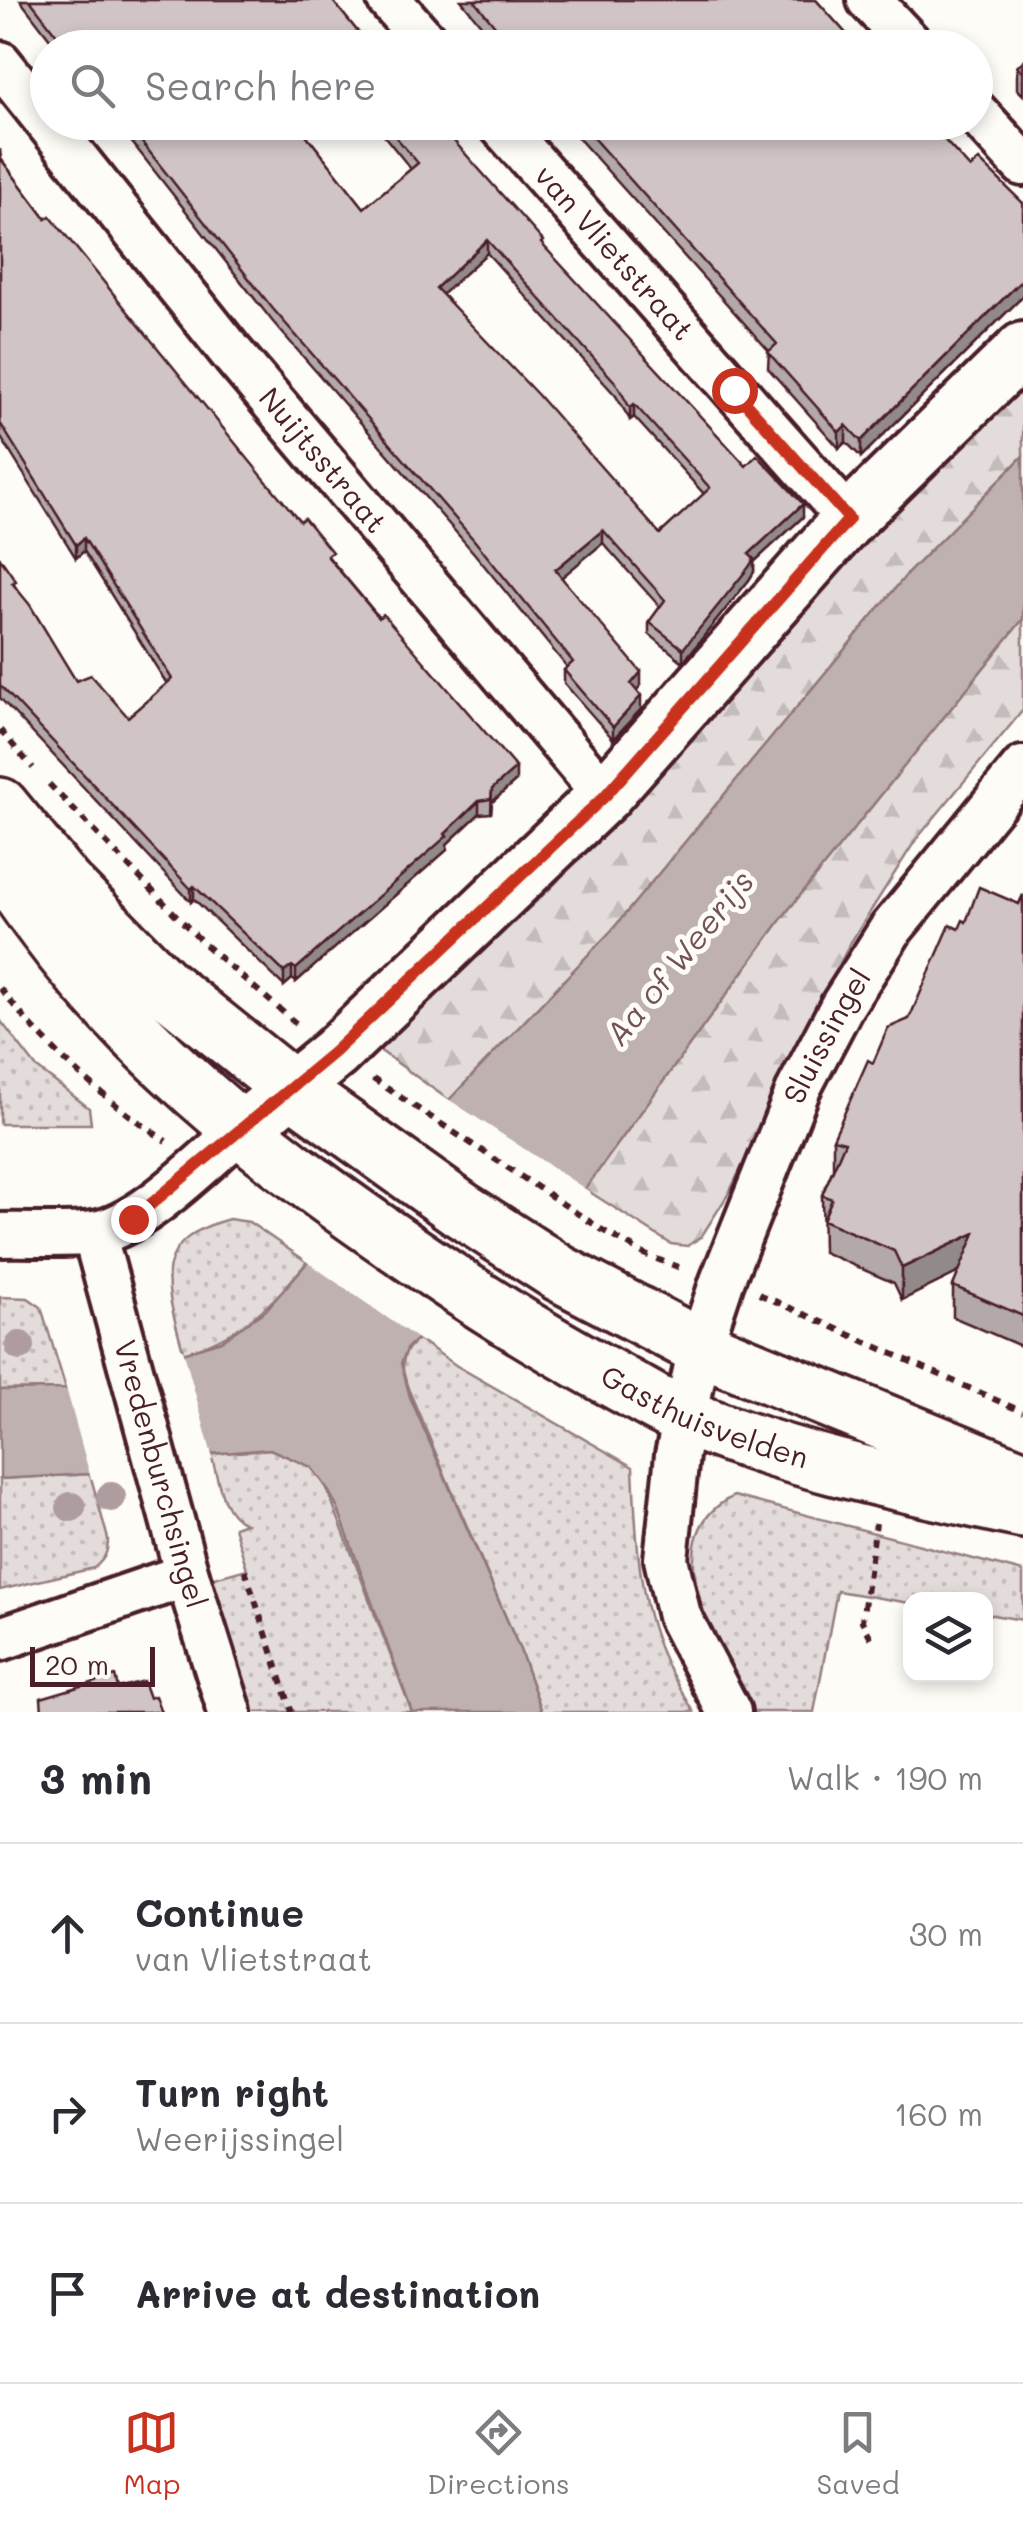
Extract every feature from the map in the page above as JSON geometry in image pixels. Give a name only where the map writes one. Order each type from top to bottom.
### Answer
[{"type":"main road","name":"Gasthuisvelden","points":[[0,806],[64,884],[164,986],[291,1088],[460,1209],[559,1273],[700,1347],[1023,1479]]},
{"type":"main road","name":"Gasthuisvelden","points":[[0,862],[24,901],[118,1017],[180,1080],[220,1147],[313,1186],[508,1320],[684,1417],[785,1454],[1023,1510]]},
{"type":"street","points":[[389,0],[415,30]]},
{"type":"street","points":[[870,0],[898,30]]},
{"type":"street","name":"Nuijtsstraat","points":[[0,63],[30,101]]},
{"type":"street","points":[[993,131],[1023,164]]},
{"type":"street","name":"Nuijtsstraat","points":[[61,140],[234,356],[605,796]]},
{"type":"street","name":"van Vlietstraat","points":[[514,140],[849,519]]},
{"type":"street","points":[[0,1234],[94,1233],[133,1219],[334,1052],[605,796],[849,519],[1023,349]]},
{"type":"street","name":"Sluissingel","points":[[729,1712],[680,1616],[666,1560],[669,1509],[700,1347],[722,1281],[799,1088],[842,1006],[890,929],[1023,768]]},
{"type":"street","name":"Vredenburchsingel","points":[[94,1233],[182,1558],[230,1712]]},
{"type":"street","points":[[0,1638],[182,1558]]},
{"type":"path","points":[[0,730],[204,944],[268,1002],[404,1101],[604,1231],[666,1264],[748,1290],[1023,1412]]},
{"type":"path","points":[[0,988],[23,1019],[70,1068],[120,1110],[220,1147]]},
{"type":"path","points":[[871,1638],[862,1621],[878,1514]]},
{"type":"path","points":[[244,1570],[292,1712]]},
{"type":"green space","points":[[1023,363],[1023,456],[908,573],[612,930],[449,1100],[378,1049],[555,884],[699,715]]},
{"type":"green space","points":[[1023,619],[1023,710],[915,841],[849,945],[729,1193],[701,1237],[687,1246],[671,1244],[585,1189],[785,914]]},
{"type":"green space","points":[[0,1020],[37,1068],[89,1108],[91,1124],[0,1124]]},
{"type":"green space","points":[[229,1219],[249,1222],[307,1262],[253,1318],[222,1338],[184,1354],[169,1289],[174,1255],[185,1240],[203,1228]]},
{"type":"green space","points":[[0,1297],[28,1298],[41,1307],[66,1389],[0,1390]]},
{"type":"green space","points":[[418,1339],[457,1366],[633,1467],[640,1568],[649,1618],[667,1665],[694,1712],[542,1712],[520,1650],[404,1379],[404,1357]]},
{"type":"green space","points":[[270,1449],[311,1467],[326,1486],[412,1712],[252,1712],[207,1580],[247,1569],[234,1527],[245,1523],[226,1503],[211,1454]]},
{"type":"green space","points":[[90,1474],[108,1539],[101,1562],[94,1568],[0,1590],[0,1479]]},
{"type":"green space","points":[[734,1496],[1023,1572],[1023,1620],[993,1615],[993,1592],[903,1592],[903,1602],[837,1591],[814,1712],[753,1712],[725,1660],[700,1598],[694,1567],[696,1539],[709,1515]]},
{"type":"water","name":"Aa of Weerijs","points":[[1023,456],[1023,619],[785,914],[585,1189],[408,1347],[401,1363],[410,1397],[520,1650],[542,1712],[412,1712],[338,1509],[326,1486],[311,1467],[270,1449],[211,1454],[90,1474],[0,1479],[0,1390],[67,1389],[221,1341],[266,1310],[449,1100],[612,930],[908,573]]},
{"type":"pier","points":[[445,1097],[590,1192],[422,1342],[303,1259]]},
{"type":"pier","points":[[183,1349],[213,1459],[140,1467],[91,1479],[65,1384]]},
{"type":"building","points":[[30,0],[332,0],[356,30],[53,30]]},
{"type":"building","points":[[474,0],[816,0],[843,30],[498,30]]},
{"type":"building","points":[[140,140],[310,140],[364,208],[418,163],[398,140],[453,140],[541,243],[746,466],[757,455],[803,504],[749,554],[754,559],[749,567],[683,649],[649,622],[665,600],[603,530],[555,570],[641,672],[631,684],[641,696],[613,727],[564,670],[573,662],[474,540],[273,309]],"holes":[[[487,240],[616,383],[630,408],[634,404],[710,488],[660,534],[537,394],[436,288]]]},
{"type":"building","points":[[595,140],[944,140],[970,168],[979,160],[1023,203],[1023,279],[861,441],[846,425],[839,432],[768,352],[777,344]]},
{"type":"building","points":[[0,158],[46,219],[50,216],[300,521],[304,518],[332,552],[327,556],[379,618],[383,614],[516,768],[492,789],[491,799],[479,801],[447,836],[296,969],[292,966],[284,972],[194,886],[191,889],[0,685],[0,558],[76,681],[91,675],[128,717],[172,679],[84,538],[76,545],[0,423]]},
{"type":"building","points":[[979,887],[1019,904],[1023,895],[1023,1316],[953,1286],[975,1233],[902,1268],[894,1251],[823,1220],[832,1199],[822,1195],[845,1142],[833,1139],[868,1060],[873,1063],[888,1028],[909,1019],[950,925],[959,929],[963,920],[966,922]]},
{"type":"building","points":[[115,1676],[118,1688],[143,1681],[149,1698],[155,1696],[161,1712],[42,1712],[41,1698]]},
{"type":"route","points":[[133,1219],[334,1052],[605,796],[849,519],[734,390]]}]
